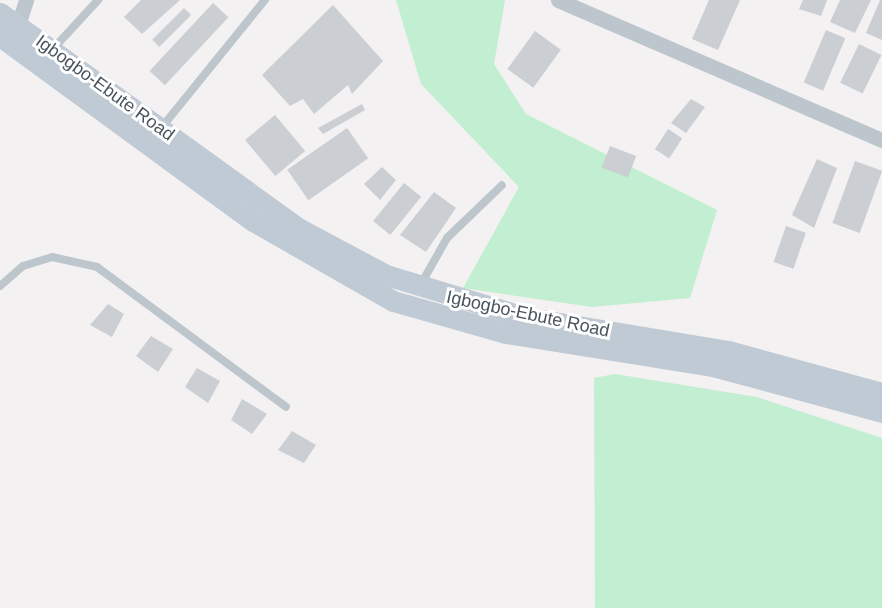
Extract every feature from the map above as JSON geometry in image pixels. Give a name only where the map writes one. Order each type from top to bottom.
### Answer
[{"type":"main road","name":"Igbogbo-Ebute Road","points":[[0,13],[9,31],[253,221],[393,301],[506,333],[713,366],[882,412]]},
{"type":"main road","name":"Igbogbo-Ebute Road","points":[[9,31],[53,49],[298,228],[419,287],[524,317],[728,351],[882,393]]},
{"type":"street","points":[[9,31],[26,0]]},
{"type":"street","points":[[558,0],[882,140]]},
{"type":"lane","points":[[53,49],[98,0]]},
{"type":"lane","points":[[162,128],[265,0]]},
{"type":"lane","points":[[419,287],[447,238],[502,185]]},
{"type":"lane","points":[[0,286],[23,266],[52,257],[97,267],[286,407]]},
{"type":"green space","points":[[396,0],[505,0],[494,64],[526,114],[717,210],[690,298],[592,307],[463,288],[519,187],[421,84]]},
{"type":"green space","points":[[615,374],[757,397],[882,438],[882,608],[595,608],[594,378]]},
{"type":"building","points":[[141,0],[180,0],[142,34],[124,17]]},
{"type":"building","points":[[709,0],[740,0],[718,50],[692,39]]},
{"type":"building","points":[[803,0],[827,0],[821,16],[799,9]]},
{"type":"building","points":[[840,0],[871,0],[855,33],[830,22]]},
{"type":"building","points":[[882,0],[882,40],[866,33]]},
{"type":"building","points":[[213,3],[228,17],[165,85],[150,71]]},
{"type":"building","points":[[333,5],[383,61],[352,94],[348,85],[314,114],[303,99],[290,106],[262,75]]},
{"type":"building","points":[[184,8],[191,15],[159,47],[152,40]]},
{"type":"building","points":[[826,30],[845,38],[823,91],[804,82]]},
{"type":"building","points":[[535,31],[561,50],[533,88],[507,69]]},
{"type":"building","points":[[859,44],[881,55],[863,94],[840,83]]},
{"type":"building","points":[[691,99],[705,107],[686,133],[671,123]]},
{"type":"building","points":[[362,104],[365,110],[323,134],[318,128]]},
{"type":"building","points":[[275,115],[305,151],[275,176],[245,140]]},
{"type":"building","points":[[347,128],[368,158],[308,200],[287,170]]},
{"type":"building","points":[[668,129],[682,138],[669,158],[655,149]]},
{"type":"building","points":[[610,146],[636,156],[628,178],[602,167]]},
{"type":"building","points":[[817,159],[837,168],[814,228],[792,215]]},
{"type":"building","points":[[855,161],[882,171],[860,233],[832,223]]},
{"type":"building","points":[[382,167],[396,180],[380,200],[364,184]]},
{"type":"building","points":[[404,183],[421,197],[390,235],[373,221]]},
{"type":"building","points":[[434,192],[456,208],[426,252],[400,235]]},
{"type":"building","points":[[786,226],[806,233],[793,269],[774,262]]},
{"type":"building","points":[[108,304],[124,314],[112,337],[90,325]]},
{"type":"building","points":[[151,336],[173,349],[158,372],[136,356]]},
{"type":"building","points":[[197,368],[220,381],[208,403],[185,387]]},
{"type":"building","points":[[242,399],[267,414],[252,434],[231,420]]},
{"type":"building","points":[[292,431],[316,445],[304,463],[278,450]]}]
